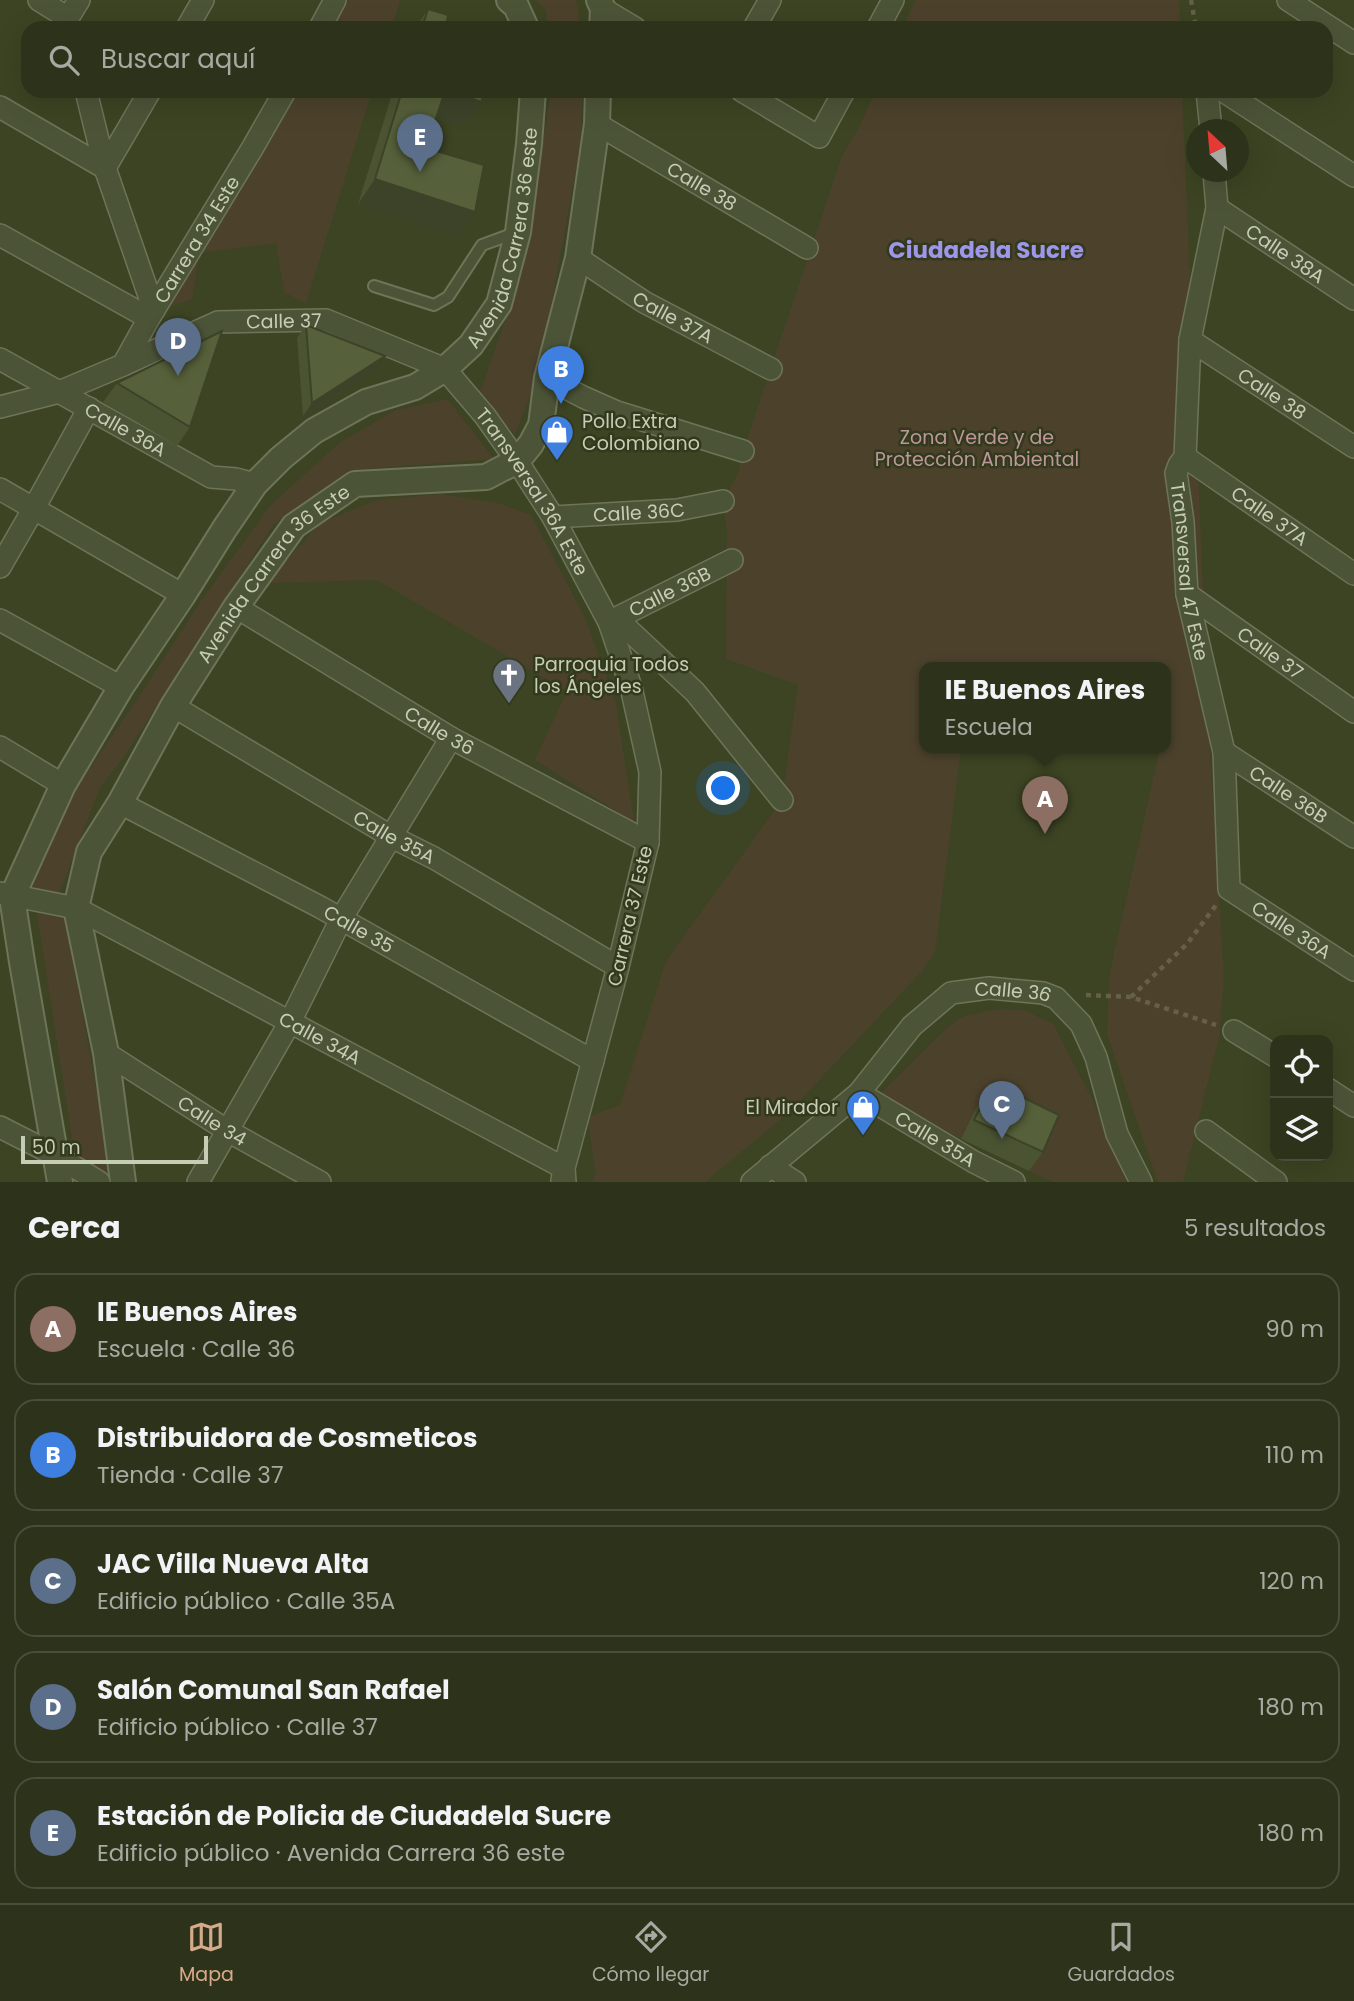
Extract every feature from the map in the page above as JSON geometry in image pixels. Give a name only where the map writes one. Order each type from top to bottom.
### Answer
[{"type":"street","points":[[39,0],[70,11]]},
{"type":"street","points":[[191,21],[203,0]]},
{"type":"street","points":[[324,21],[335,0]]},
{"type":"street","points":[[758,21],[770,0]]},
{"type":"street","points":[[882,21],[893,0]]},
{"type":"street","points":[[1288,0],[1320,21]]},
{"type":"street","points":[[1333,29],[1354,43]]},
{"type":"street","points":[[88,98],[105,168],[152,314]]},
{"type":"street","points":[[105,168],[146,98]]},
{"type":"street","name":"Carrera 34 Este","points":[[123,365],[281,98]]},
{"type":"street","name":"Avenida Carrera 36 este","points":[[445,369],[471,345],[499,304],[518,232],[532,98]]},
{"type":"street","name":"Avenida Carrera 36 Este","points":[[123,1182],[106,1054],[76,908],[89,852],[120,803],[173,706],[236,607],[294,526],[355,484],[486,477],[517,461],[531,444],[541,425],[548,378],[578,258],[597,124],[598,98]]},
{"type":"street","points":[[754,98],[820,136],[840,98]]},
{"type":"street","points":[[1208,98],[1209,119]]},
{"type":"street","points":[[1234,98],[1354,176]]},
{"type":"street","points":[[0,107],[105,168]]},
{"type":"street","name":"Calle 38","points":[[597,124],[807,248]]},
{"type":"street","name":"Transversal 47 Este","points":[[1215,182],[1217,208],[1190,340],[1185,457],[1176,473],[1183,522],[1186,594],[1224,752],[1230,889]]},
{"type":"street","name":"Calle 38A","points":[[1217,208],[1354,299]]},
{"type":"street","points":[[0,235],[152,314]]},
{"type":"street","name":"Calle 37A","points":[[578,258],[643,302],[771,369]]},
{"type":"street","name":"Calle 37","points":[[123,365],[218,321],[327,320],[445,369]]},
{"type":"street","name":"Calle 38","points":[[1190,340],[1354,447]]},
{"type":"street","name":"Calle 36A","points":[[0,359],[211,477],[255,484]]},
{"type":"street","points":[[0,407],[59,391],[123,365]]},
{"type":"street","points":[[60,1182],[24,976],[6,895],[63,785],[121,687],[255,484],[314,431],[366,402],[415,387],[445,369]]},
{"type":"street","name":"Transversal 36A Este","points":[[445,369],[485,416],[517,461],[613,620]]},
{"type":"street","points":[[548,378],[617,412],[743,451]]},
{"type":"street","points":[[0,567],[89,408]]},
{"type":"street","name":"Calle 37A","points":[[1185,457],[1354,574]]},
{"type":"street","points":[[0,489],[183,595]]},
{"type":"street","name":"Calle 36C","points":[[553,517],[677,510],[723,501]]},
{"type":"street","name":"Calle 36B","points":[[613,620],[732,560]]},
{"type":"street","name":"Calle 37","points":[[1186,594],[1354,712]]},
{"type":"street","name":"Calle 36","points":[[236,607],[451,738],[648,842]]},
{"type":"street","points":[[0,620],[121,687]]},
{"type":"street","points":[[613,620],[695,692],[782,800]]},
{"type":"street","name":"Carrera 37 Este","points":[[564,1177],[648,842],[650,772],[613,620]]},
{"type":"street","name":"Calle 35A","points":[[173,706],[618,967]]},
{"type":"street","points":[[198,1182],[290,1022],[341,919],[451,738]]},
{"type":"street","points":[[0,747],[63,785]]},
{"type":"street","name":"Calle 36B","points":[[1224,752],[1354,837]]},
{"type":"street","name":"Calle 35","points":[[120,803],[341,919],[593,1061]]},
{"type":"street","name":"Calle 36A","points":[[1230,889],[1354,970]]},
{"type":"street","name":"Calle 34A","points":[[6,895],[76,908],[290,1022],[564,1177]]},
{"type":"street","name":"Calle 36","points":[[859,1093],[912,1026],[951,993],[989,988],[1043,993],[1056,998],[1082,1024],[1117,1133],[1141,1182]]},
{"type":"street","points":[[1234,1031],[1270,1053]]},
{"type":"street","name":"Calle 34","points":[[106,1054],[228,1131],[320,1182]]},
{"type":"street","points":[[1333,1092],[1354,1106]]},
{"type":"street","points":[[752,1182],[859,1093]]},
{"type":"street","name":"Calle 35A","points":[[859,1093],[974,1162],[1014,1182]]},
{"type":"street","points":[[0,1127],[55,1155],[99,1182]]},
{"type":"street","points":[[1206,1131],[1276,1182]]},
{"type":"street","points":[[770,1166],[795,1182]]},
{"type":"lane","points":[[373,286],[434,305],[448,298],[482,245],[518,232]]},
{"type":"path","points":[[1191,0],[1195,21]]},
{"type":"path","points":[[1131,997],[1187,944],[1230,889]]},
{"type":"path","points":[[1043,993],[1131,997],[1234,1031]]},
{"type":"green space","points":[[349,0],[400,0],[394,21],[336,21]]},
{"type":"green space","points":[[536,0],[576,0],[580,21],[547,21],[546,10]]},
{"type":"green space","points":[[915,0],[1179,0],[1180,21],[906,21]]},
{"type":"green space","points":[[291,98],[370,98],[306,303],[284,292],[276,243],[199,253],[192,299],[165,308]]},
{"type":"green space","points":[[550,98],[583,98],[580,148],[538,376],[515,434],[478,398],[523,270]]},
{"type":"green space","name":"Zona Verde y de Protección Ambiental","points":[[872,98],[1182,98],[1209,732],[1224,977],[1219,1037],[1183,1182],[1158,1182],[1107,1034],[1109,976],[1159,753],[1171,753],[1171,662],[919,662],[919,753],[960,753],[935,953],[923,970],[787,1114],[705,1182],[593,1182],[595,1172],[588,1117],[620,1105],[666,961],[782,800],[798,685],[726,659],[727,533],[723,501],[738,474],[743,451],[842,156],[858,130]]},
{"type":"green space","points":[[447,399],[494,459],[350,470],[273,525],[123,758],[100,787],[60,891],[113,1182],[81,1182],[32,882],[72,794],[201,601],[270,506],[339,443],[396,410]]},
{"type":"green space","points":[[440,494],[498,503],[531,515],[585,618],[616,703],[634,822],[535,760],[567,691],[377,580],[267,583],[320,523],[377,500]]},
{"type":"green space","points":[[996,1009],[1024,1010],[1053,1024],[1094,1103],[1126,1182],[1053,1182],[1029,1171],[979,1102],[961,1139],[880,1094],[947,1028],[962,1017]]},
{"type":"building","points":[[428,9],[448,15],[447,21],[424,21]]},
{"type":"building","points":[[400,98],[443,98],[426,148],[484,165],[475,212],[375,179]]},
{"type":"building","points":[[306,325],[385,356],[312,403]]},
{"type":"building","points":[[222,331],[190,427],[117,383]]},
{"type":"building","points":[[993,1083],[1059,1115],[1043,1152],[974,1120]]},
{"type":"place","name":"Estación de Policia de Ciudadela Sucre","points":[[420,172]]},
{"type":"place","name":"Salón Comunal San Rafael","points":[[178,376]]},
{"type":"place","name":"Distribuidora de Cosmeticos","points":[[561,404]]},
{"type":"place","name":"Pollo Extra Colombiano","points":[[557,462]]},
{"type":"place","name":"Parroquia Todos los Ángeles","points":[[509,705]]},
{"type":"place","name":"IE Buenos Aires","points":[[1045,834]]},
{"type":"place","name":"El Mirador","points":[[863,1137]]},
{"type":"place","name":"JAC Villa Nueva Alta","points":[[1002,1139]]},
{"type":"district","name":"Ciudadela Sucre","points":[[986,250]]}]
